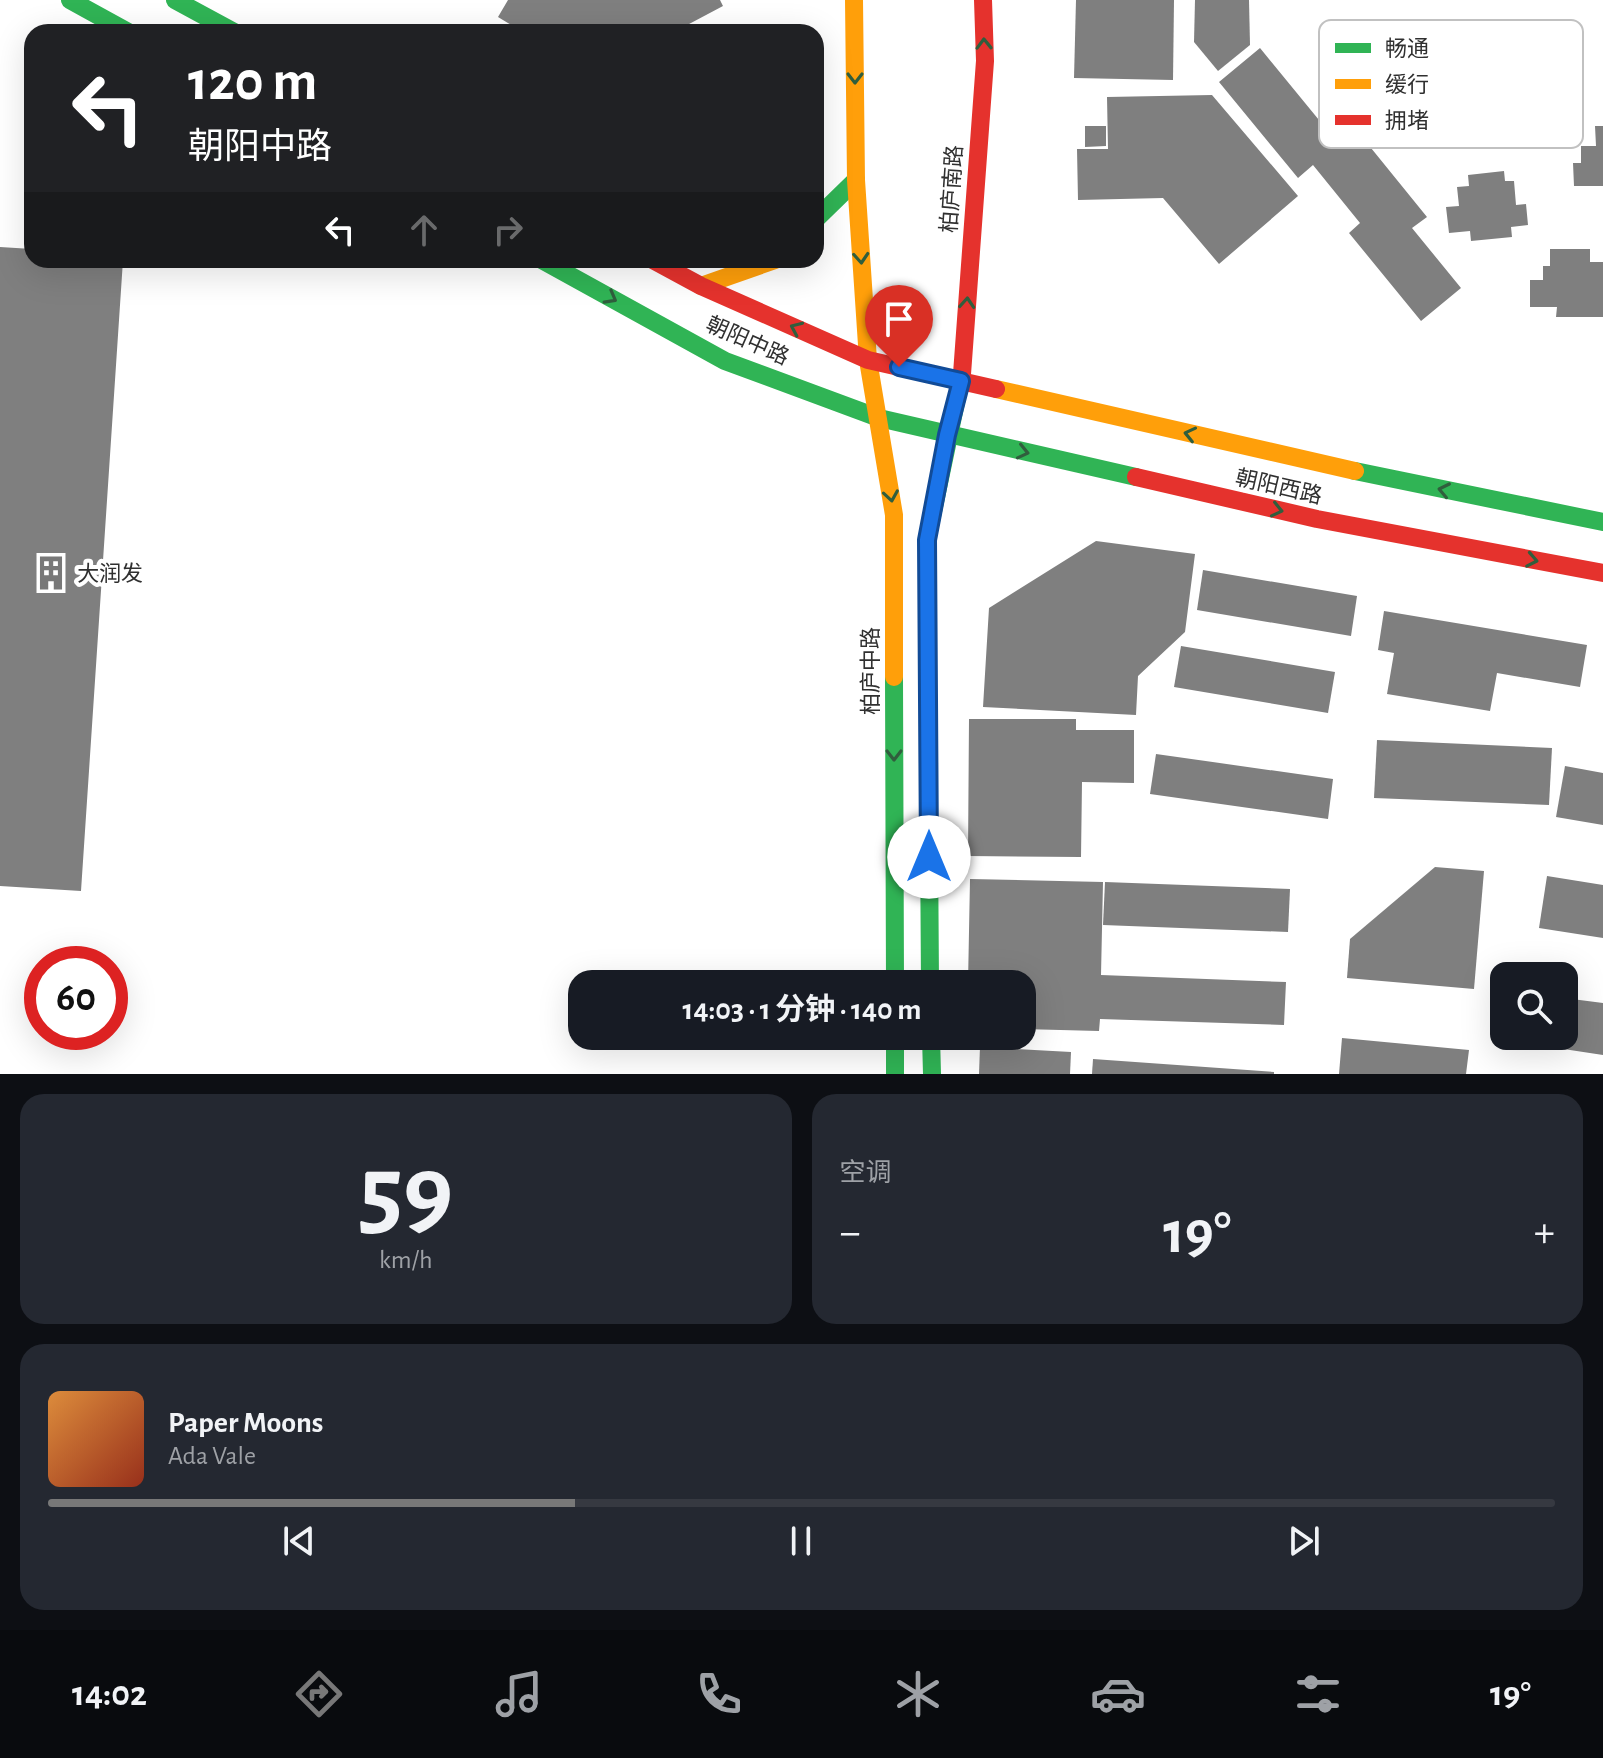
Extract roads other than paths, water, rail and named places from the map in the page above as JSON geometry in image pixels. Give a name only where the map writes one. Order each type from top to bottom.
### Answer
[{"type":"main road","points":[[70,0],[114,24]]},
{"type":"main road","points":[[175,0],[219,24]]},
{"type":"main road","points":[[854,0],[856,180],[868,360]]},
{"type":"main road","name":"柏庐南路","points":[[961,381],[985,61],[983,0]]},
{"type":"main road","points":[[824,211],[856,180]]},
{"type":"main road","name":"朝阳中路","points":[[556,268],[725,361],[879,418],[947,435]]},
{"type":"main road","name":"朝阳中路","points":[[668,268],[701,286],[868,360],[961,381]]},
{"type":"main road","points":[[701,286],[752,268]]},
{"type":"main road","name":"柏庐中路","points":[[868,360],[894,515],[895,970]]},
{"type":"main road","points":[[930,970],[927,540],[961,381]]},
{"type":"main road","name":"朝阳西路","points":[[961,381],[1353,471],[1603,522]]},
{"type":"main road","name":"朝阳西路","points":[[947,435],[1317,519],[1603,573]]},
{"type":"main road","points":[[895,1050],[895,1074]]},
{"type":"main road","points":[[931,1050],[932,1074]]},
{"type":"place","name":"大润发","points":[[51,573]]}]
